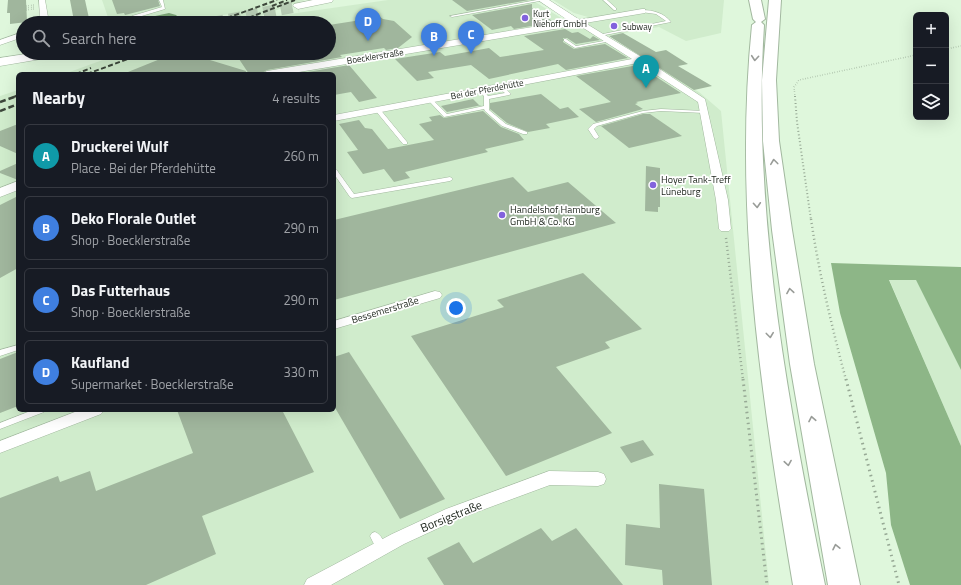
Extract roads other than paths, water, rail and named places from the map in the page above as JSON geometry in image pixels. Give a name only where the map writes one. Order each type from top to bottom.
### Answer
[{"type":"highway","points":[[755,0],[759,19]]},
{"type":"highway","points":[[761,0],[753,79],[752,138],[758,228],[774,366],[798,529],[809,585]]},
{"type":"highway","points":[[775,0],[769,80],[771,141],[790,290],[802,364],[844,585]]},
{"type":"main road","points":[[298,6],[328,0]]},
{"type":"main road","points":[[0,62],[16,59]]},
{"type":"street","points":[[42,0],[44,16]]},
{"type":"street","points":[[543,0],[640,60],[702,101],[722,200],[725,229]]},
{"type":"street","points":[[578,22],[642,11]]},
{"type":"street","name":"Boecklerstraße","points":[[278,72],[425,46],[578,22]]},
{"type":"street","points":[[0,43],[16,40]]},
{"type":"street","points":[[0,58],[16,57]]},
{"type":"street","name":"Bei der Pferdehütte","points":[[336,118],[640,60]]},
{"type":"street","points":[[0,193],[16,186]]},
{"type":"street","name":"Bessemerstraße","points":[[336,324],[436,295]]},
{"type":"street","points":[[0,447],[91,412]]},
{"type":"street","name":"Borsigstraße","points":[[314,585],[378,542],[452,514],[549,478],[598,479]]},
{"type":"lane","points":[[134,16],[159,11],[164,8],[161,0]]},
{"type":"lane","points":[[452,16],[543,0]]},
{"type":"lane","points":[[605,0],[615,9]]},
{"type":"lane","points":[[600,35],[669,22],[664,17],[652,12],[642,11]]},
{"type":"lane","points":[[565,40],[575,47],[609,41]]},
{"type":"lane","points":[[486,98],[508,94],[500,86]]},
{"type":"lane","points":[[480,90],[486,98],[487,110],[504,125],[513,127],[525,133]]},
{"type":"lane","points":[[430,100],[446,116],[487,107]]},
{"type":"lane","points":[[377,110],[405,143]]},
{"type":"lane","points":[[596,137],[591,129],[595,125],[643,112],[661,110],[704,112]]},
{"type":"lane","points":[[336,173],[352,196],[450,179]]},
{"type":"lane","points":[[0,353],[16,348]]},
{"type":"lane","points":[[0,426],[36,412]]},
{"type":"tunnel","points":[[247,16],[298,6]]},
{"type":"railway","points":[[232,16],[277,0]]},
{"type":"railway","points":[[272,6],[287,0]]},
{"type":"railway","points":[[253,16],[295,0]]},
{"type":"railway","points":[[92,72],[125,60]]},
{"type":"railway","points":[[81,72],[91,68]]},
{"type":"railway","points":[[0,102],[16,96]]},
{"type":"railway","points":[[0,111],[16,105]]},
{"type":"place","name":"Kurt Niehoff GmbH","points":[[525,18]]},
{"type":"place","name":"Subway","points":[[614,26]]},
{"type":"place","name":"Kaufland","points":[[368,41]]},
{"type":"place","name":"Das Futterhaus","points":[[471,54]]},
{"type":"place","name":"Deko Florale Outlet","points":[[434,56]]},
{"type":"place","name":"Druckerei Wulf","points":[[646,88]]},
{"type":"place","name":"Hoyer Tank-Treff Lüneburg","points":[[653,185]]},
{"type":"place","name":"Handelshof Hamburg GmbH & Co. KG","points":[[502,215]]}]
